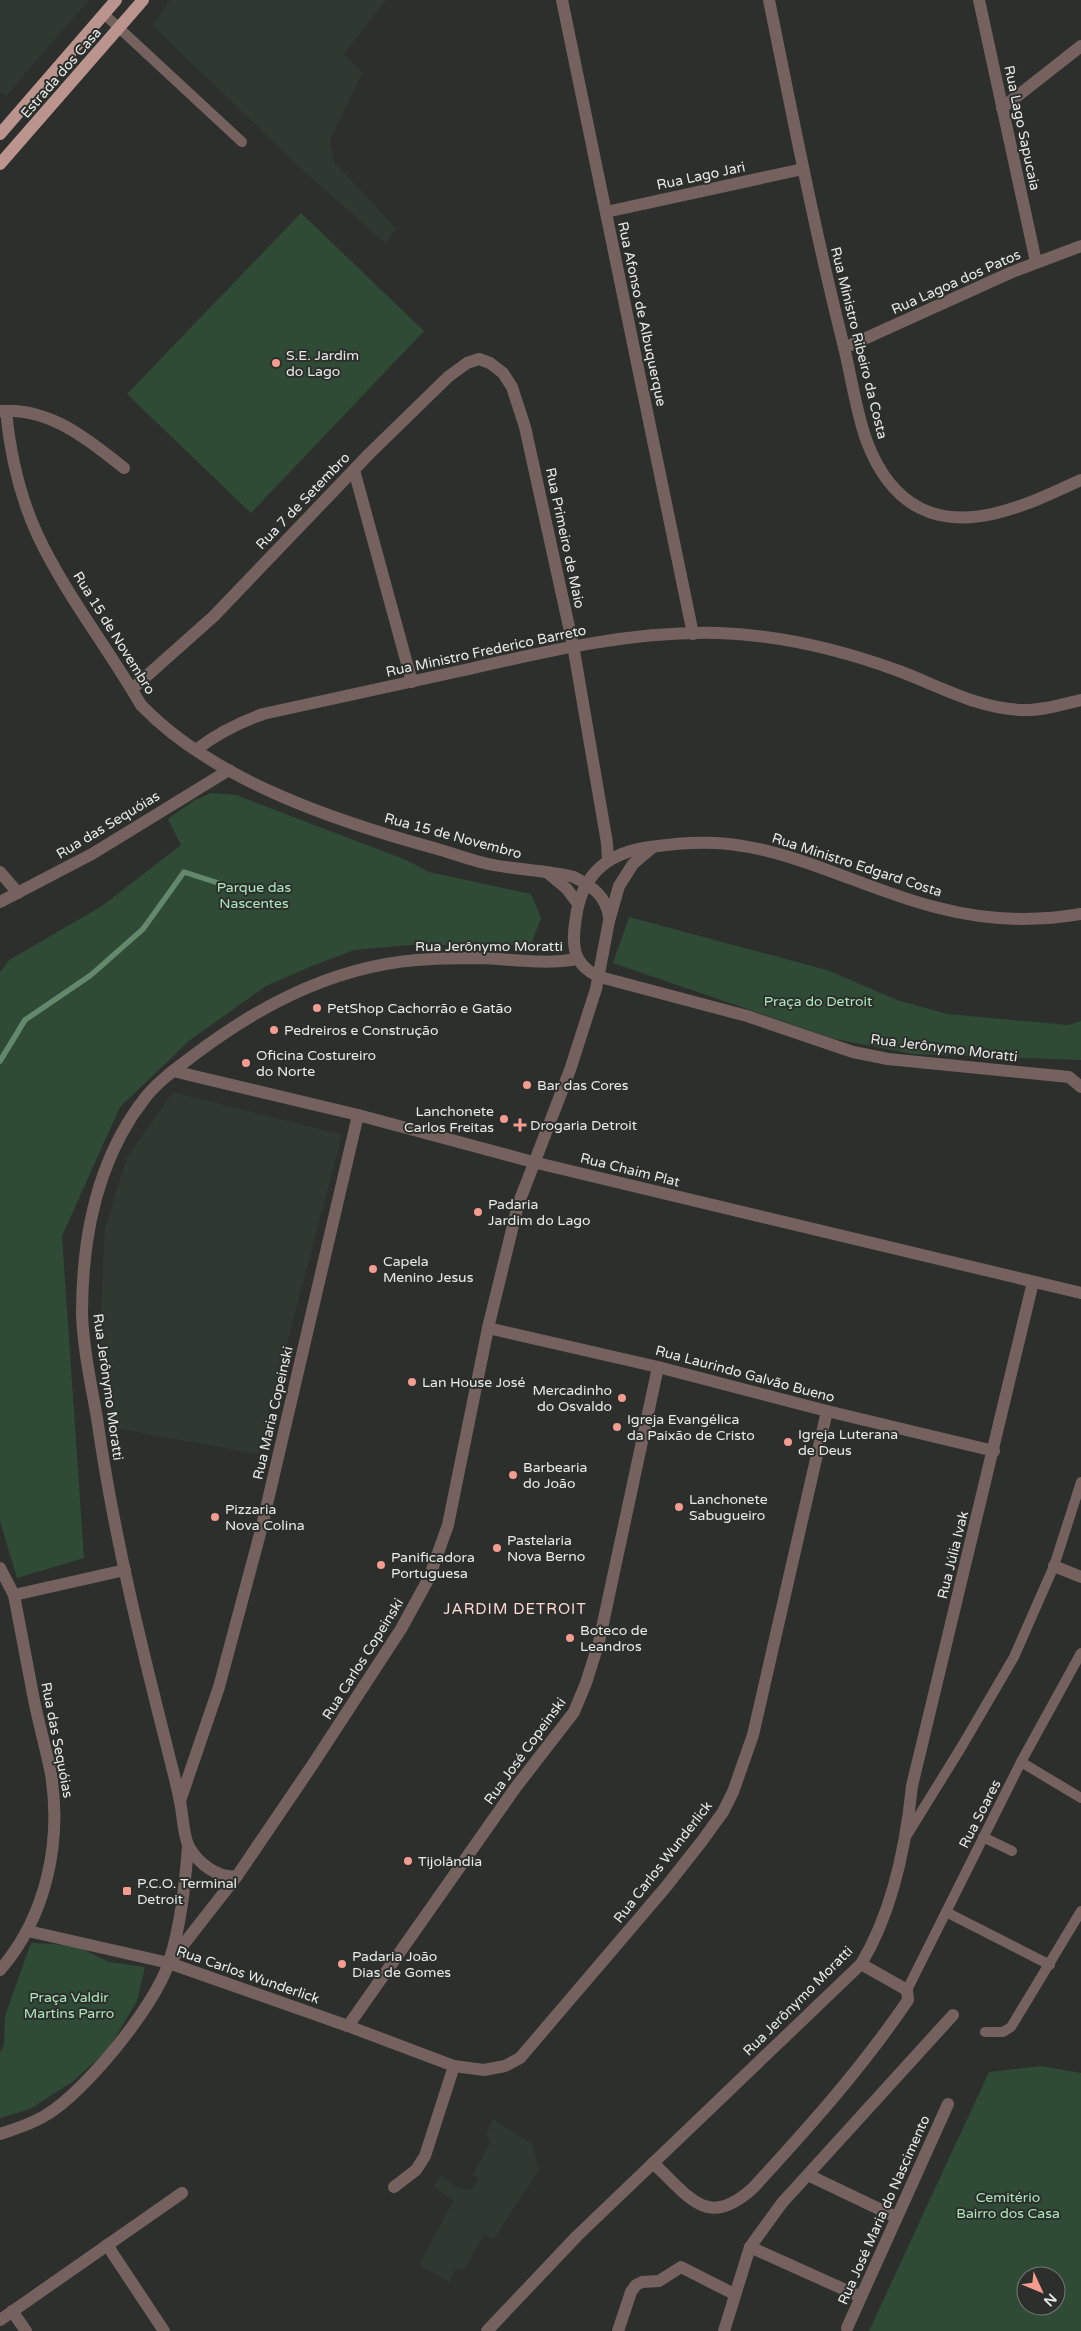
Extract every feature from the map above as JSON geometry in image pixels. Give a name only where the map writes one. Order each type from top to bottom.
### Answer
[{"type":"main road","name":"Estrada dos Casa","points":[[0,134],[116,0]]},
{"type":"main road","name":"Estrada dos Casa","points":[[0,164],[143,0]]},
{"type":"street","name":"Rua Afonso de Albuquerque","points":[[562,0],[693,634]]},
{"type":"street","name":"Rua Ministro Ribeiro da Costa","points":[[769,0],[803,169],[844,348],[867,441],[878,464],[902,497],[921,509],[952,517],[977,518],[1030,502],[1081,480]]},
{"type":"street","name":"Rua Lago Sapucaia","points":[[979,0],[1036,262]]},
{"type":"street","points":[[1002,108],[1081,46]]},
{"type":"street","name":"Rua Lago Jari","points":[[606,212],[803,169]]},
{"type":"street","name":"Rua Lagoa dos Patos","points":[[844,348],[1036,262],[1081,246]]},
{"type":"street","name":"Rua 7 de Setembro","points":[[132,688],[214,616],[354,470],[448,377],[467,363],[479,359],[490,363],[504,373]]},
{"type":"street","name":"Rua Primeiro de Maio","points":[[504,373],[512,386],[525,427],[573,645],[606,834],[608,860]]},
{"type":"street","points":[[3,411],[41,414],[66,426],[124,468]]},
{"type":"street","name":"Rua 15 de Novembro","points":[[3,411],[26,506],[38,535],[58,574],[141,705],[157,721],[176,736],[229,770],[269,791],[394,837],[488,864],[565,875],[587,883]]},
{"type":"street","points":[[354,470],[412,682]]},
{"type":"street","name":"Rua Ministro Frederico Barreto","points":[[197,749],[217,734],[263,714],[573,645],[646,636],[693,634],[755,636],[791,641],[833,651],[898,671],[985,704],[1023,710],[1061,705],[1081,700]]},
{"type":"street","name":"Rua das Sequóias","points":[[0,902],[92,854],[229,770]]},
{"type":"street","name":"Rua Ministro Edgard Costa","points":[[653,847],[702,842],[731,844],[810,865],[899,897],[977,916],[1047,918],[1081,914]]},
{"type":"street","points":[[600,977],[587,971],[577,959],[575,934],[578,904],[587,883],[594,873],[608,860],[632,849],[653,847]]},
{"type":"street","name":"Rua Carlos Copeinski","points":[[169,1963],[236,1876],[347,1713],[401,1629],[429,1578],[448,1525],[488,1328],[518,1205],[570,1070],[600,977],[609,920],[616,894],[633,864],[653,847]]},
{"type":"street","points":[[0,872],[18,893]]},
{"type":"street","points":[[549,874],[567,889],[578,904]]},
{"type":"street","points":[[587,883],[605,901],[609,920]]},
{"type":"street","name":"Rua Jerônymo Moratti","points":[[169,1963],[182,1905],[188,1846],[180,1801],[106,1483],[82,1316],[85,1253],[97,1191],[119,1134],[147,1095],[173,1071],[225,1032],[273,1002],[323,980],[377,965],[428,959],[479,958],[560,962],[577,959]]},
{"type":"street","name":"Rua Jerônymo Moratti","points":[[600,977],[747,1016],[853,1052],[888,1059],[1075,1075],[1081,1087]]},
{"type":"street","name":"Rua Chaim Plat","points":[[173,1071],[358,1115],[533,1162],[1081,1294]]},
{"type":"street","name":"Rua Maria Copeinski","points":[[180,1801],[219,1687],[259,1539],[358,1115]]},
{"type":"street","name":"Rua Júlia Ivak","points":[[907,1835],[912,1786],[994,1451],[1033,1282]]},
{"type":"street","name":"Rua Laurindo Galvão Bueno","points":[[488,1328],[658,1367],[827,1411],[994,1451]]},
{"type":"street","name":"Rua José Copeinski","points":[[348,2026],[516,1787],[574,1712],[599,1642],[658,1367]]},
{"type":"street","name":"Rua Carlos Wunderlick","points":[[28,1931],[169,1963],[348,2026],[454,2066],[484,2070],[505,2066],[520,2058],[665,1888],[723,1812],[741,1774],[753,1735],[827,1411]]},
{"type":"street","points":[[1054,1566],[1081,1577]]},
{"type":"street","name":"Rua das Sequóias","points":[[0,1568],[14,1595],[51,1774],[54,1810],[52,1851],[48,1880],[28,1931],[14,1954],[0,1970]]},
{"type":"street","points":[[14,1595],[125,1570]]},
{"type":"street","name":"Rua Jerônymo Moratti","points":[[487,2331],[577,2236],[860,1964],[878,1929],[907,1835]]},
{"type":"street","points":[[188,1846],[218,1874],[227,1877],[236,1876]]},
{"type":"street","points":[[0,2134],[47,2115],[86,2081],[148,2004],[169,1963]]},
{"type":"street","points":[[653,2163],[700,2205],[713,2209],[724,2208],[738,2202],[753,2188],[842,2089],[876,2047],[908,2000],[907,1990],[860,1964]]},
{"type":"street","points":[[724,2331],[750,2246],[782,2203],[954,2015]]},
{"type":"street","points":[[394,2187],[416,2170],[425,2156],[454,2066]]},
{"type":"street","name":"Rua José Maria do Nascimento","points":[[847,2328],[948,2104]]},
{"type":"street","points":[[808,2175],[896,2217]]},
{"type":"street","points":[[0,2320],[182,2193]]},
{"type":"street","points":[[107,2244],[164,2331]]},
{"type":"street","points":[[750,2246],[860,2297]]},
{"type":"street","points":[[618,2331],[631,2292],[636,2285],[642,2282],[659,2281],[681,2267],[734,2294]]},
{"type":"street","points":[[12,2311],[26,2331]]},
{"type":"lane","points":[[104,14],[242,142]]},
{"type":"lane","name":"Rua Jerônymo Moratti","points":[[907,1835],[1014,1657],[1054,1566],[1081,1482]]},
{"type":"lane","name":"Rua Soares","points":[[907,1990],[983,1837],[1081,1653]]},
{"type":"lane","points":[[1022,1762],[1081,1798]]},
{"type":"lane","points":[[983,1837],[1012,1850]]},
{"type":"lane","points":[[985,2032],[1003,2032],[1011,2027],[1081,1911]]},
{"type":"lane","points":[[946,1912],[1050,1965]]},
{"type":"shaded area","points":[[0,0],[89,0],[6,96],[0,91]]},
{"type":"shaded area","points":[[170,0],[386,0],[344,54],[363,72],[330,140],[334,162],[396,228],[386,244],[298,166],[153,26]]},
{"type":"shaded area","points":[[173,1092],[342,1135],[258,1454],[109,1427],[100,1337],[105,1228],[127,1157]]},
{"type":"shaded area","points":[[493,2119],[532,2144],[539,2170],[494,2239],[484,2234],[464,2270],[456,2268],[450,2282],[419,2265],[453,2201],[434,2187],[440,2175],[458,2188],[471,2190],[479,2179],[473,2174],[491,2141],[486,2135]]},
{"type":"green space","name":"S.E. Jardim do Lago","points":[[301,213],[424,331],[251,513],[127,394]]},
{"type":"green space","name":"Parque das Nascentes","points":[[211,793],[236,795],[406,860],[429,872],[531,894],[541,918],[531,945],[410,945],[354,950],[266,986],[190,1040],[120,1107],[62,1236],[84,1558],[17,1578],[0,1521],[0,972],[9,960],[102,906],[181,845],[168,819],[195,800]]},
{"type":"green space","name":"Praça do Detroit","points":[[629,917],[827,970],[897,1000],[947,1014],[1068,1025],[1081,1021],[1081,1060],[913,1054],[835,1039],[613,963]]},
{"type":"green space","name":"Praça Valdir Martins Parro","points":[[31,1943],[80,1948],[109,1962],[145,1967],[137,2001],[108,2050],[72,2082],[30,2109],[0,2118],[0,2052],[4,2045],[5,2016]]},
{"type":"green space","name":"Cemitério Bairro dos Casa","points":[[1041,2066],[1081,2073],[1081,2331],[869,2331],[989,2072]]},
{"type":"waterway","points":[[0,1061],[25,1020],[91,975],[143,929],[184,872],[243,891]]},
{"type":"place","name":"S.E. Jardim do Lago","points":[[276,363]]},
{"type":"place","name":"PetShop Cachorrão e Gatão","points":[[317,1008]]},
{"type":"place","name":"Pedreiros e Construção","points":[[274,1030]]},
{"type":"place","name":"Oficina Costureiro do Norte","points":[[246,1063]]},
{"type":"place","name":"Bar das Cores","points":[[527,1085]]},
{"type":"place","name":"Lanchonete Carlos Freitas","points":[[504,1119]]},
{"type":"place","name":"Drogaria Detroit","points":[[520,1125]]},
{"type":"place","name":"Padaria Jardim do Lago","points":[[478,1212]]},
{"type":"place","name":"Capela Menino Jesus","points":[[373,1269]]},
{"type":"place","name":"Lan House José","points":[[412,1382]]},
{"type":"place","name":"Mercadinho do Osvaldo","points":[[622,1398]]},
{"type":"place","name":"Igreja Evangélica da Paixão de Cristo","points":[[617,1427]]},
{"type":"place","name":"Igreja Luterana de Deus","points":[[788,1442]]},
{"type":"place","name":"Barbearia do João","points":[[513,1475]]},
{"type":"place","name":"Lanchonete Sabugueiro","points":[[679,1507]]},
{"type":"place","name":"Pizzaria Nova Colina","points":[[215,1517]]},
{"type":"place","name":"Pastelaria Nova Berno","points":[[497,1548]]},
{"type":"place","name":"Panificadora Portuguesa","points":[[381,1565]]},
{"type":"place","name":"Boteco de Leandros","points":[[570,1638]]},
{"type":"place","name":"Tijolândia","points":[[408,1861]]},
{"type":"place","name":"P.C.O. Terminal Detroit","points":[[127,1891]]},
{"type":"place","name":"Padaria João Dias de Gomes","points":[[342,1964]]},
{"type":"district","name":"JARDIM DETROIT","points":[[515,1609]]}]
